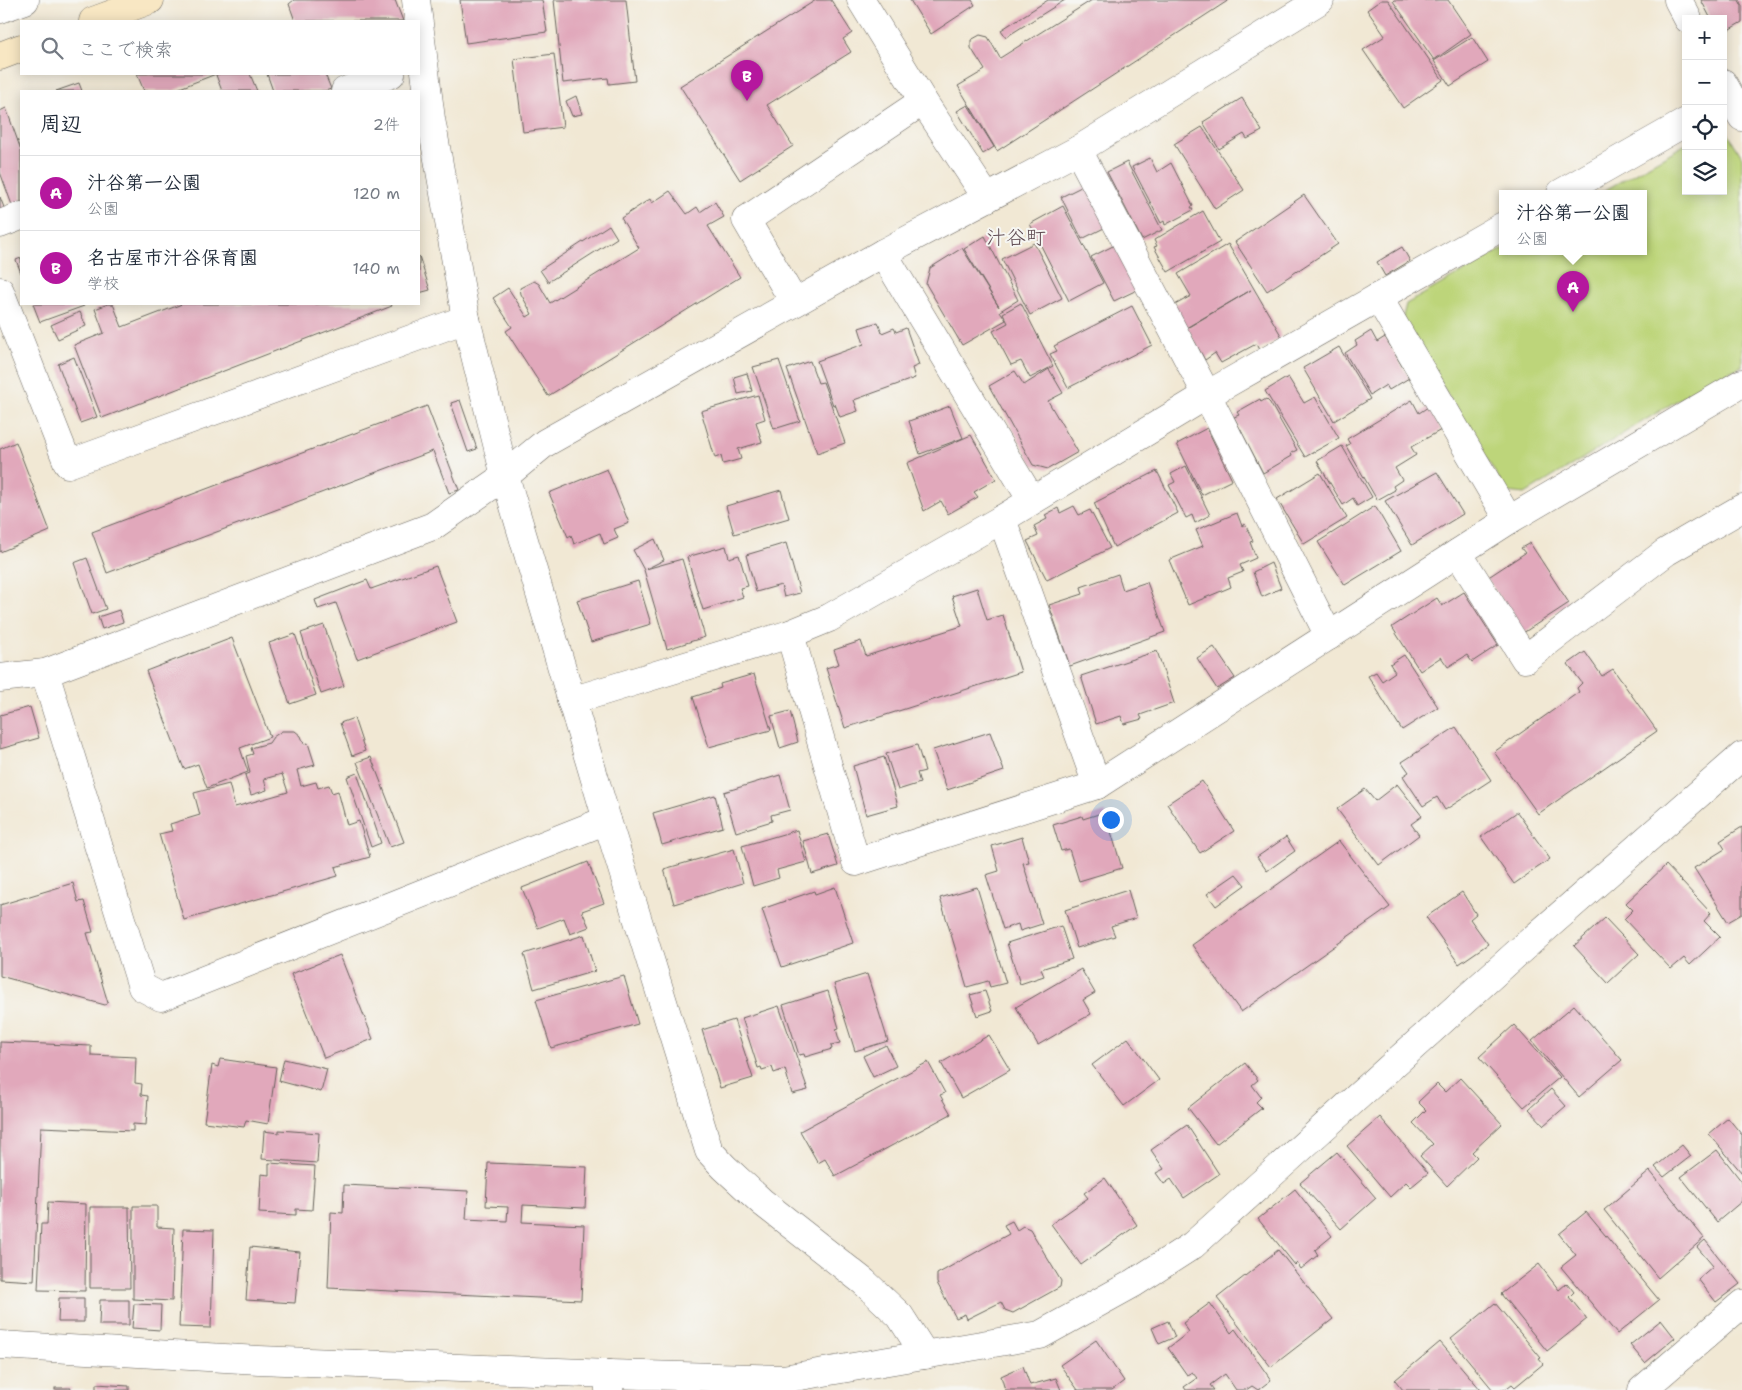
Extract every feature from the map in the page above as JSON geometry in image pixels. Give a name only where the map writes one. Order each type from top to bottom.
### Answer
[{"type":"main road","points":[[97,20],[150,0]]},
{"type":"main road","points":[[0,56],[20,48]]},
{"type":"street","points":[[0,9],[25,0]]},
{"type":"street","points":[[416,0],[418,20]]},
{"type":"street","points":[[861,0],[922,101],[987,198]]},
{"type":"street","points":[[0,678],[45,673],[433,526],[506,476],[545,443],[883,253],[1078,150],[1285,9],[1320,0]]},
{"type":"street","points":[[1678,0],[1686,15]]},
{"type":"street","points":[[421,62],[466,319],[506,476],[571,701],[709,1151],[762,1202],[870,1287],[900,1316],[925,1355]]},
{"type":"street","points":[[348,90],[388,75]]},
{"type":"street","points":[[794,302],[746,220],[922,101]]},
{"type":"street","points":[[1566,190],[1682,124]]},
{"type":"street","points":[[1078,150],[1207,395],[1329,636]]},
{"type":"street","points":[[0,224],[20,216]]},
{"type":"street","points":[[571,701],[790,634],[829,618],[1002,518],[1207,395],[1499,228]]},
{"type":"street","points":[[883,253],[1031,499]]},
{"type":"street","points":[[0,291],[68,464],[466,319]]},
{"type":"street","points":[[1378,297],[1509,520]]},
{"type":"street","points":[[790,634],[856,862],[1097,784],[1509,520],[1742,383]]},
{"type":"street","points":[[1458,553],[1525,659],[1666,552],[1742,508]]},
{"type":"street","points":[[1002,518],[1097,784]]},
{"type":"street","points":[[45,673],[142,987],[161,997],[607,820]]},
{"type":"street","points":[[0,1345],[609,1382],[783,1379],[1040,1335],[1134,1283],[1193,1245],[1524,948],[1742,756]]},
{"type":"street","points":[[1642,1390],[1742,1304]]},
{"type":"green space","points":[[1727,132],[1742,157],[1742,366],[1707,382],[1525,494],[1507,492],[1402,320],[1406,304],[1499,251],[1499,255],[1647,255],[1647,190],[1605,190],[1682,146],[1682,195],[1727,195]]},
{"type":"building","points":[[294,0],[395,0],[403,20],[295,20],[289,4]]},
{"type":"building","points":[[460,0],[542,0],[547,32],[466,43]]},
{"type":"building","points":[[554,0],[626,0],[635,81],[609,84],[608,78],[563,83]]},
{"type":"building","points":[[816,0],[831,0],[852,33],[843,39],[851,52],[767,105],[793,146],[740,180],[680,86]]},
{"type":"building","points":[[910,0],[972,0],[975,5],[931,34]]},
{"type":"building","points":[[1048,0],[1065,0],[1006,37],[1001,30]]},
{"type":"building","points":[[1092,0],[1229,0],[997,151],[958,86],[985,70],[971,48],[971,40],[980,35],[988,37],[1000,58]]},
{"type":"building","points":[[1381,0],[1388,0],[1443,80],[1403,108],[1363,50],[1385,36],[1367,10]]},
{"type":"building","points":[[1394,0],[1448,0],[1471,34],[1434,60]]},
{"type":"building","points":[[1701,0],[1739,0],[1742,6],[1742,22],[1727,31],[1727,15],[1709,15]]},
{"type":"building","points":[[1472,37],[1488,62],[1450,86],[1434,61]]},
{"type":"building","points":[[554,54],[563,127],[523,132],[514,59]]},
{"type":"building","points":[[137,75],[213,75],[175,90],[144,90]]},
{"type":"building","points":[[216,75],[250,75],[257,90],[222,90]]},
{"type":"building","points":[[267,75],[325,75],[331,89],[328,90],[273,90]]},
{"type":"building","points":[[79,83],[82,90],[59,90]]},
{"type":"building","points":[[576,96],[582,114],[572,116],[566,101]]},
{"type":"building","points":[[1242,98],[1262,131],[1247,139],[1244,134],[1219,149],[1203,122]]},
{"type":"building","points":[[968,105],[994,147],[983,154],[957,111]]},
{"type":"building","points":[[6,108],[20,147],[20,202],[12,205],[0,172],[0,111]]},
{"type":"building","points":[[1202,127],[1244,190],[1215,209],[1174,144]]},
{"type":"building","points":[[1150,158],[1157,172],[1171,163],[1193,206],[1191,207],[1193,210],[1165,225],[1164,221],[1161,223],[1132,167]]},
{"type":"building","points":[[1127,162],[1162,230],[1142,240],[1107,172]]},
{"type":"building","points":[[1087,184],[1108,226],[1082,239],[1061,197]]},
{"type":"building","points":[[670,191],[687,214],[697,207],[700,212],[715,202],[724,217],[708,226],[740,277],[548,396],[506,331],[512,327],[493,298],[508,288],[527,317],[532,314],[521,294],[520,288],[534,281],[539,284],[550,303],[639,248],[621,218],[650,199],[652,203]]},
{"type":"building","points":[[1304,195],[1338,244],[1267,291],[1235,242]]},
{"type":"building","points":[[0,197],[8,218],[0,221]]},
{"type":"building","points":[[1063,206],[1103,283],[1069,301],[1030,224]]},
{"type":"building","points":[[1203,211],[1220,242],[1168,272],[1154,247],[1157,246],[1154,240]]},
{"type":"building","points":[[609,225],[617,238],[548,282],[540,270]]},
{"type":"building","points":[[985,236],[1018,300],[1000,311],[1006,320],[962,345],[926,284],[930,268],[962,248],[999,307],[964,249]]},
{"type":"building","points":[[1034,243],[1062,298],[1030,315],[1002,259]]},
{"type":"building","points":[[1228,244],[1282,337],[1259,350],[1256,344],[1221,363],[1215,353],[1205,360],[1187,328],[1251,290],[1186,328],[1173,306],[1191,296],[1178,274]]},
{"type":"building","points":[[1115,245],[1137,290],[1114,301],[1091,257]]},
{"type":"building","points":[[1402,247],[1410,261],[1385,276],[1377,262]]},
{"type":"building","points":[[20,258],[20,270],[16,260]]},
{"type":"building","points":[[420,259],[430,290],[420,293]]},
{"type":"building","points":[[1021,303],[1053,366],[1030,378],[1021,361],[1011,365],[993,331],[1008,323],[1003,313]]},
{"type":"building","points":[[33,305],[84,306],[40,322]]},
{"type":"building","points":[[105,305],[113,305],[122,327],[179,305],[392,306],[102,418],[74,345],[104,333],[95,309]]},
{"type":"building","points":[[1132,306],[1152,345],[1068,388],[1050,354],[1057,351],[1054,346]]},
{"type":"building","points":[[80,312],[86,326],[58,339],[51,325]]},
{"type":"building","points":[[878,322],[882,333],[894,328],[896,332],[906,328],[919,365],[912,368],[915,378],[854,400],[858,411],[840,417],[835,404],[833,405],[817,361],[864,344],[859,328]]},
{"type":"building","points":[[1371,331],[1377,342],[1385,337],[1409,378],[1389,390],[1386,385],[1370,395],[1345,353],[1357,345],[1355,341]]},
{"type":"building","points":[[1339,347],[1370,399],[1334,421],[1303,368]]},
{"type":"building","points":[[74,357],[97,417],[80,423],[58,364]]},
{"type":"building","points":[[779,360],[800,421],[774,429],[753,367]]},
{"type":"building","points":[[810,361],[818,383],[823,382],[845,443],[817,453],[787,369]]},
{"type":"building","points":[[1049,369],[1063,393],[1048,401],[1078,452],[1048,469],[1033,465],[989,386],[1015,371],[1024,385]]},
{"type":"building","points":[[747,373],[752,391],[738,394],[734,377]]},
{"type":"building","points":[[1288,377],[1304,403],[1315,397],[1339,438],[1305,457],[1265,391]]},
{"type":"building","points":[[758,395],[765,419],[756,422],[762,442],[738,449],[741,459],[723,464],[721,456],[715,458],[701,411]]},
{"type":"building","points":[[1260,399],[1261,402],[1266,399],[1270,403],[1297,450],[1291,453],[1292,456],[1263,473],[1234,417],[1239,415],[1237,412]]},
{"type":"building","points":[[460,400],[477,449],[468,452],[451,403]]},
{"type":"building","points":[[1412,400],[1419,413],[1428,407],[1441,430],[1411,447],[1416,455],[1395,468],[1402,480],[1393,486],[1395,490],[1377,500],[1346,446],[1350,444],[1347,439]]},
{"type":"building","points":[[427,406],[459,490],[449,493],[433,451],[107,573],[92,532]]},
{"type":"building","points":[[950,406],[963,438],[920,454],[909,421]]},
{"type":"building","points":[[1207,428],[1232,480],[1202,495],[1177,444]]},
{"type":"building","points":[[971,435],[996,479],[974,492],[978,497],[948,514],[941,501],[924,511],[907,463]]},
{"type":"building","points":[[16,442],[50,531],[0,552],[0,449]]},
{"type":"building","points":[[1342,446],[1372,497],[1357,506],[1353,498],[1343,505],[1317,461]]},
{"type":"building","points":[[1186,466],[1210,515],[1195,523],[1192,515],[1186,518],[1169,485],[1175,482],[1171,474]]},
{"type":"building","points":[[607,469],[629,523],[614,529],[618,538],[604,544],[600,533],[574,544],[571,535],[568,537],[549,493]]},
{"type":"building","points":[[1157,471],[1178,513],[1114,547],[1094,503]]},
{"type":"building","points":[[1437,472],[1463,514],[1412,545],[1385,501]]},
{"type":"building","points":[[1320,473],[1347,518],[1304,544],[1277,499]]},
{"type":"building","points":[[781,490],[789,518],[734,534],[726,506]]},
{"type":"building","points":[[1074,506],[1079,515],[1090,510],[1110,548],[1047,580],[1027,541],[1038,536],[1034,526],[1047,519],[1045,515],[1058,508],[1060,513]]},
{"type":"building","points":[[1375,506],[1401,551],[1345,585],[1318,542]]},
{"type":"building","points":[[1237,513],[1242,526],[1245,524],[1253,541],[1250,542],[1256,558],[1240,565],[1243,572],[1228,578],[1231,587],[1188,605],[1169,560],[1203,546],[1196,530]]},
{"type":"building","points":[[655,539],[664,560],[646,569],[682,559],[705,637],[667,649],[644,570],[633,550]]},
{"type":"building","points":[[786,543],[800,593],[784,597],[781,585],[756,592],[746,555]]},
{"type":"building","points":[[1530,543],[1569,603],[1523,633],[1487,578],[1525,553],[1521,548]]},
{"type":"building","points":[[726,546],[729,558],[739,555],[748,586],[740,588],[743,597],[703,610],[687,557]]},
{"type":"building","points":[[87,558],[106,609],[92,614],[74,563]]},
{"type":"building","points":[[1271,563],[1281,588],[1262,597],[1253,572]]},
{"type":"building","points":[[436,566],[457,622],[357,659],[336,603],[318,609],[315,600],[367,580],[371,589]]},
{"type":"building","points":[[1118,574],[1123,590],[1147,582],[1165,632],[1070,666],[1049,605],[1083,594],[1081,587]]},
{"type":"building","points":[[638,581],[651,624],[591,642],[577,600]]},
{"type":"building","points":[[977,588],[987,620],[1003,615],[1021,672],[845,728],[826,668],[839,664],[834,650],[861,641],[866,656],[962,626],[952,596]]},
{"type":"building","points":[[1464,592],[1498,645],[1472,662],[1467,655],[1448,667],[1441,657],[1420,671],[1392,627],[1437,598],[1442,606]]},
{"type":"building","points":[[119,610],[123,622],[102,629],[98,617]]},
{"type":"building","points":[[324,625],[344,686],[321,694],[301,633]]},
{"type":"building","points":[[295,634],[316,695],[290,704],[269,643]]},
{"type":"building","points":[[232,638],[270,737],[240,748],[248,772],[207,788],[198,764],[184,769],[146,671]]},
{"type":"building","points":[[1214,647],[1235,678],[1217,689],[1197,658]]},
{"type":"building","points":[[1157,651],[1174,703],[1140,715],[1142,719],[1124,724],[1121,716],[1096,724],[1081,676]]},
{"type":"building","points":[[1585,652],[1602,676],[1613,669],[1657,731],[1538,814],[1494,752],[1579,692],[1577,688],[1582,683],[1568,664]]},
{"type":"building","points":[[1404,655],[1438,707],[1402,730],[1368,676],[1376,672],[1382,681],[1395,672],[1390,664]]},
{"type":"building","points":[[754,674],[771,730],[709,747],[693,697],[721,688],[720,684]]},
{"type":"building","points":[[30,707],[39,738],[0,749],[0,715]]},
{"type":"building","points":[[790,711],[798,742],[780,748],[771,716]]},
{"type":"building","points":[[354,718],[365,751],[352,756],[340,723]]},
{"type":"building","points":[[1456,727],[1491,780],[1445,810],[1437,797],[1423,806],[1403,776],[1409,772],[1402,762]]},
{"type":"building","points":[[282,731],[295,731],[301,736],[304,744],[308,743],[315,765],[297,770],[301,786],[316,782],[318,788],[329,785],[332,793],[338,791],[347,825],[359,821],[370,857],[335,867],[338,876],[184,920],[159,834],[172,831],[170,824],[200,815],[194,793],[229,784],[235,807],[288,792],[282,774],[264,779],[267,790],[251,795],[245,775],[250,773],[246,756],[253,754],[251,748],[269,743],[273,737]]},
{"type":"building","points":[[990,732],[1004,771],[947,790],[933,750]]},
{"type":"building","points":[[917,745],[925,771],[917,773],[920,783],[898,790],[886,754]]},
{"type":"building","points":[[371,757],[404,842],[390,847],[357,762]]},
{"type":"building","points":[[884,757],[898,806],[866,815],[853,766]]},
{"type":"building","points":[[357,773],[381,843],[371,847],[347,777]]},
{"type":"building","points":[[780,775],[790,810],[771,815],[772,821],[736,832],[724,792]]},
{"type":"building","points":[[1202,781],[1234,831],[1200,853],[1167,804]]},
{"type":"building","points":[[1397,784],[1422,816],[1411,824],[1419,835],[1379,865],[1337,809],[1365,789],[1375,801]]},
{"type":"building","points":[[715,795],[723,827],[662,845],[653,813]]},
{"type":"building","points":[[1105,812],[1122,868],[1079,881],[1069,849],[1061,851],[1053,825],[1082,816],[1083,819]]},
{"type":"building","points":[[1517,812],[1550,859],[1514,884],[1481,837]]},
{"type":"building","points":[[1742,827],[1742,914],[1728,922],[1694,868],[1725,849],[1720,841]]},
{"type":"building","points":[[797,830],[806,862],[777,870],[779,878],[753,886],[742,846]]},
{"type":"building","points":[[828,834],[838,866],[812,874],[803,841]]},
{"type":"building","points":[[1022,837],[1029,862],[1023,863],[1042,924],[1020,931],[1018,924],[1003,929],[986,875],[999,871],[992,846]]},
{"type":"building","points":[[1286,837],[1295,851],[1267,871],[1257,857]]},
{"type":"building","points":[[1339,841],[1390,907],[1241,1012],[1192,945]]},
{"type":"building","points":[[734,849],[743,883],[674,904],[664,869]]},
{"type":"building","points":[[588,862],[604,903],[582,911],[589,927],[570,934],[564,918],[538,928],[522,888]]},
{"type":"building","points":[[1666,865],[1711,913],[1704,921],[1720,937],[1690,965],[1684,958],[1671,969],[1624,919],[1633,910],[1626,903]]},
{"type":"building","points":[[1236,874],[1245,885],[1216,906],[1207,894]]},
{"type":"building","points":[[73,883],[78,902],[84,901],[93,932],[87,933],[108,1003],[105,1005],[0,976],[0,905]]},
{"type":"building","points":[[835,887],[853,943],[782,967],[762,909],[814,891],[815,894]]},
{"type":"building","points":[[977,887],[1006,983],[990,987],[988,981],[967,987],[940,898]]},
{"type":"building","points":[[1128,890],[1136,918],[1111,926],[1115,936],[1077,948],[1065,910]]},
{"type":"building","points":[[1462,892],[1476,914],[1470,919],[1488,944],[1459,964],[1426,917]]},
{"type":"building","points":[[1605,918],[1639,954],[1608,983],[1574,946]]},
{"type":"building","points":[[1061,926],[1072,959],[1041,969],[1044,976],[1020,984],[1007,943]]},
{"type":"building","points":[[584,935],[595,971],[534,989],[524,954]]},
{"type":"building","points":[[340,955],[373,1039],[324,1058],[291,974]]},
{"type":"building","points":[[1081,969],[1095,993],[1083,1000],[1091,1014],[1038,1045],[1016,1007]]},
{"type":"building","points":[[867,974],[888,1041],[855,1051],[834,984]]},
{"type":"building","points":[[624,976],[638,1024],[551,1048],[536,1000]]},
{"type":"building","points":[[828,991],[839,1028],[836,1029],[840,1043],[831,1045],[832,1049],[805,1057],[804,1054],[799,1055],[783,1005]]},
{"type":"building","points":[[985,991],[992,1011],[977,1016],[970,995]]},
{"type":"building","points":[[1574,1005],[1622,1060],[1579,1097],[1532,1041]]},
{"type":"building","points":[[779,1006],[808,1090],[792,1094],[785,1069],[774,1073],[772,1067],[762,1070],[761,1067],[758,1068],[742,1018]]},
{"type":"building","points":[[734,1020],[753,1078],[720,1088],[702,1030]]},
{"type":"building","points":[[1514,1025],[1560,1077],[1524,1107],[1479,1057]]},
{"type":"building","points":[[989,1035],[1010,1070],[961,1098],[941,1063]]},
{"type":"building","points":[[1128,1038],[1159,1080],[1124,1106],[1092,1065]]},
{"type":"building","points":[[0,1042],[91,1046],[91,1055],[136,1057],[135,1083],[142,1084],[141,1095],[148,1096],[146,1125],[133,1124],[133,1131],[41,1127],[34,1281],[0,1279]]},
{"type":"building","points":[[886,1045],[896,1066],[873,1077],[863,1056]]},
{"type":"building","points":[[220,1059],[276,1067],[268,1124],[246,1120],[244,1127],[204,1122],[212,1065],[218,1067]]},
{"type":"building","points":[[284,1059],[327,1069],[321,1092],[279,1081]]},
{"type":"building","points":[[928,1062],[945,1093],[940,1095],[951,1114],[835,1176],[825,1159],[818,1163],[800,1131]]},
{"type":"building","points":[[1245,1063],[1258,1080],[1252,1085],[1261,1097],[1256,1102],[1262,1108],[1216,1144],[1188,1108]]},
{"type":"building","points":[[1460,1078],[1502,1124],[1472,1152],[1477,1157],[1447,1186],[1420,1156],[1433,1144],[1413,1123],[1426,1110],[1418,1102],[1437,1084],[1445,1092]]},
{"type":"building","points":[[1551,1089],[1566,1106],[1544,1125],[1529,1109]]},
{"type":"building","points":[[1380,1117],[1428,1173],[1411,1187],[1406,1182],[1390,1197],[1347,1146]]},
{"type":"building","points":[[1728,1118],[1742,1135],[1742,1173],[1709,1134]]},
{"type":"building","points":[[1187,1125],[1219,1174],[1184,1198],[1171,1179],[1164,1184],[1156,1173],[1164,1169],[1151,1150]]},
{"type":"building","points":[[279,1130],[319,1133],[317,1163],[262,1159],[264,1131],[279,1133]]},
{"type":"building","points":[[1682,1145],[1691,1156],[1664,1177],[1655,1167]]},
{"type":"building","points":[[1717,1150],[1742,1182],[1742,1201],[1717,1222],[1681,1177]]},
{"type":"building","points":[[1337,1152],[1376,1198],[1341,1229],[1300,1183]]},
{"type":"building","points":[[269,1163],[315,1166],[312,1210],[296,1209],[296,1215],[259,1213],[261,1174],[269,1175]]},
{"type":"building","points":[[488,1163],[587,1167],[585,1208],[523,1205],[522,1222],[584,1225],[581,1300],[328,1288],[331,1212],[343,1213],[344,1185],[468,1191],[466,1219],[507,1221],[508,1207],[486,1206]]},
{"type":"building","points":[[1650,1171],[1704,1238],[1658,1278],[1604,1210]]},
{"type":"building","points":[[1105,1178],[1137,1225],[1081,1265],[1051,1224],[1088,1198],[1084,1193]]},
{"type":"building","points":[[1295,1189],[1332,1236],[1315,1250],[1318,1255],[1301,1269],[1297,1263],[1295,1265],[1258,1219]]},
{"type":"building","points":[[48,1202],[86,1204],[85,1291],[38,1290],[41,1224],[47,1224]]},
{"type":"building","points":[[133,1206],[157,1206],[157,1227],[174,1228],[172,1301],[133,1299]]},
{"type":"building","points":[[90,1207],[129,1207],[130,1288],[90,1288]]},
{"type":"building","points":[[1586,1212],[1659,1300],[1617,1334],[1561,1267],[1576,1255],[1559,1234]]},
{"type":"building","points":[[1012,1221],[1017,1230],[1023,1226],[1030,1229],[1061,1281],[1060,1287],[1013,1313],[1005,1310],[1001,1302],[967,1319],[965,1314],[956,1318],[937,1283],[937,1274],[1009,1234],[1004,1225]]},
{"type":"building","points":[[183,1229],[214,1230],[211,1328],[179,1327]]},
{"type":"building","points":[[1705,1240],[1740,1284],[1716,1302],[1698,1279],[1713,1266],[1697,1247]]},
{"type":"building","points":[[250,1247],[300,1252],[295,1303],[246,1300]]},
{"type":"building","points":[[1278,1250],[1333,1319],[1271,1367],[1217,1298]]},
{"type":"building","points":[[1539,1264],[1559,1290],[1567,1283],[1574,1292],[1569,1297],[1587,1319],[1547,1351],[1501,1294]]},
{"type":"building","points":[[59,1298],[84,1298],[84,1322],[58,1322]]},
{"type":"building","points":[[100,1300],[129,1300],[129,1325],[99,1325]]},
{"type":"building","points":[[1210,1303],[1231,1333],[1235,1329],[1271,1380],[1258,1390],[1252,1386],[1246,1390],[1236,1390],[1225,1374],[1210,1385],[1214,1390],[1186,1390],[1184,1387],[1197,1378],[1192,1372],[1187,1375],[1168,1348],[1189,1332],[1183,1323]]},
{"type":"building","points":[[1495,1303],[1541,1358],[1539,1359],[1543,1364],[1515,1387],[1512,1384],[1504,1390],[1493,1390],[1451,1339]]},
{"type":"building","points":[[134,1304],[161,1305],[160,1330],[132,1328]]},
{"type":"building","points":[[1661,1320],[1675,1338],[1645,1363],[1630,1345]]},
{"type":"building","points":[[1168,1321],[1175,1337],[1159,1344],[1152,1328]]},
{"type":"building","points":[[1096,1340],[1124,1381],[1112,1390],[1078,1390],[1060,1365]]},
{"type":"building","points":[[1440,1342],[1481,1390],[1403,1390],[1395,1380]]},
{"type":"building","points":[[1023,1366],[1030,1385],[1056,1378],[1061,1390],[1005,1390],[1001,1376]]},
{"type":"building","points":[[96,1384],[129,1386],[129,1390],[96,1390]]},
{"type":"building","points":[[55,1388],[71,1388],[71,1390],[55,1390]]},
{"type":"place","name":"名古屋市汁谷保育園","points":[[747,101]]},
{"type":"place","name":"汁谷第一公園","points":[[1573,312]]},
{"type":"district","name":"汁谷町","points":[[1016,237]]}]
